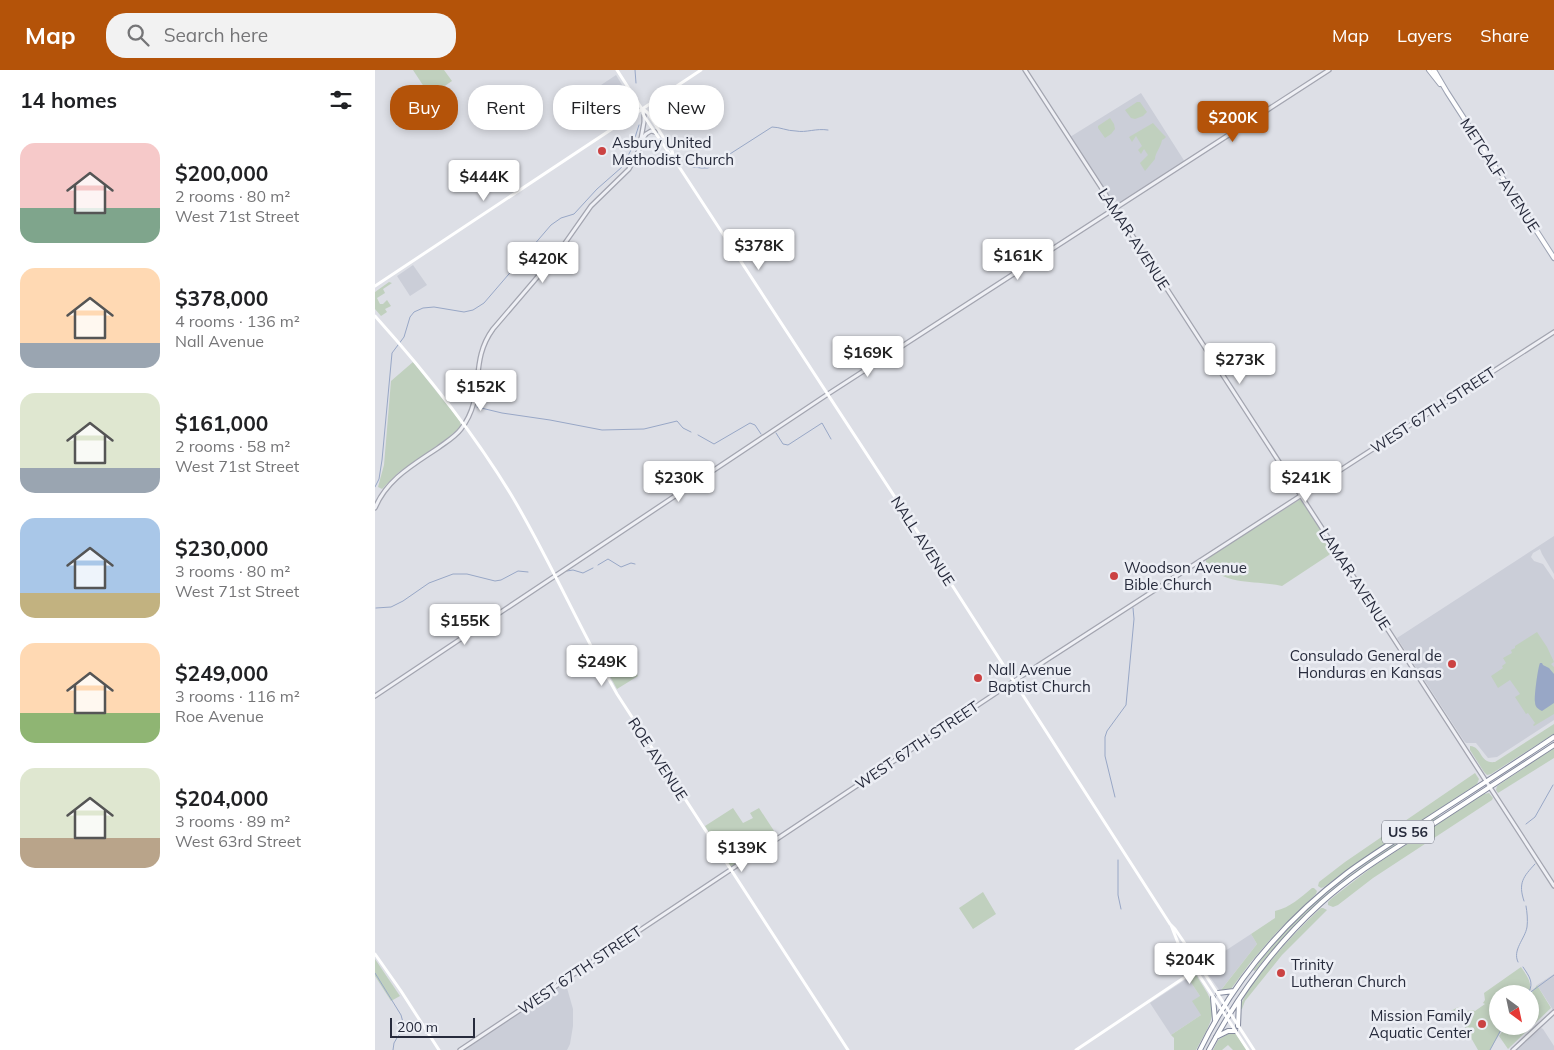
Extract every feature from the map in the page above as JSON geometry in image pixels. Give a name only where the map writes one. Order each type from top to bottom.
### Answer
[{"type":"main road","name":"NALL AVENUE","points":[[617,70],[642,109],[644,116],[675,159],[1254,1050]]},
{"type":"main road","points":[[375,286],[701,70]]},
{"type":"main road","name":"METCALF AVENUE","points":[[1429,70],[1447,92]]},
{"type":"main road","name":"METCALF AVENUE","points":[[1434,70],[1554,258]]},
{"type":"main road","name":"NALL AVENUE","points":[[642,109],[648,113],[675,159]]},
{"type":"main road","name":"ROE AVENUE","points":[[375,316],[403,347],[465,424],[515,502],[617,694],[848,1050]]},
{"type":"main road","name":"US 56","points":[[1200,1050],[1221,1010],[1249,969],[1278,936],[1322,893],[1365,861],[1554,737]]},
{"type":"main road","name":"US 56","points":[[1209,1050],[1230,1013],[1254,977],[1304,919],[1330,896],[1375,862],[1554,745]]},
{"type":"main road","name":"NALL AVENUE","points":[[1171,924],[1178,943],[1248,1050]]},
{"type":"main road","points":[[375,954],[439,1050]]},
{"type":"main road","points":[[1076,1050],[1200,967]]},
{"type":"main road","points":[[1218,993],[1234,991]]},
{"type":"main road","points":[[1213,998],[1215,1020]]},
{"type":"main road","points":[[1238,1026],[1239,1000]]},
{"type":"main road","points":[[1216,1037],[1228,1031],[1235,1031]]},
{"type":"street","name":"LAMAR AVENUE","points":[[1025,70],[1554,886]]},
{"type":"street","points":[[375,696],[828,394],[1329,70]]},
{"type":"street","points":[[375,508],[384,491],[394,479],[452,438],[465,424],[475,399],[477,369],[484,342],[490,332],[558,252],[591,206],[629,169],[636,158],[645,122],[644,116]]},
{"type":"street","points":[[641,140],[648,132],[655,132]]},
{"type":"street","name":"WEST 67TH STREET","points":[[460,1050],[1014,680],[1554,332]]},
{"type":"street","points":[[1513,1050],[1554,1012]]},
{"type":"shaded area","points":[[616,75],[622,85],[601,85]]},
{"type":"shaded area","points":[[1141,93],[1185,162],[1115,207],[1070,137]]},
{"type":"shaded area","points":[[413,265],[427,285],[410,296],[397,276]]},
{"type":"shaded area","points":[[1554,536],[1554,574],[1540,549],[1533,553],[1531,557],[1534,561],[1543,564],[1554,580],[1554,720],[1497,757],[1488,758],[1476,743],[1466,743],[1464,741],[1397,638]]},
{"type":"shaded area","points":[[1251,934],[1257,944],[1220,991],[1202,966]]},
{"type":"shaded area","points":[[1554,974],[1553,1010],[1539,988],[1539,985],[1537,985]]},
{"type":"shaded area","points":[[1188,978],[1200,996],[1201,1015],[1171,1035],[1150,1003]]},
{"type":"shaded area","points":[[565,981],[573,1009],[573,1026],[567,1050],[463,1050]]},
{"type":"shaded area","points":[[1543,1029],[1554,1046],[1554,1050],[1515,1050],[1533,1035],[1539,1035],[1539,1030]]},
{"type":"green space","points":[[413,70],[444,70],[452,81],[446,85],[423,85]]},
{"type":"green space","points":[[1140,102],[1147,112],[1135,119],[1131,118],[1125,110]]},
{"type":"green space","points":[[1110,118],[1115,129],[1105,138],[1098,126]]},
{"type":"green space","points":[[1153,123],[1166,137],[1162,140],[1155,159],[1145,171],[1140,163],[1148,155],[1144,149],[1141,154],[1138,150],[1142,146],[1136,136],[1132,142],[1129,137]]},
{"type":"green space","points":[[389,282],[392,283],[383,289],[385,293],[377,298],[380,304],[387,300],[391,306],[385,309],[387,312],[381,316],[375,309],[375,292]]},
{"type":"green space","points":[[413,362],[460,421],[461,426],[448,438],[399,472],[382,489],[378,487],[384,465],[391,381]]},
{"type":"green space","points":[[1301,500],[1335,551],[1282,586],[1232,579],[1222,576],[1206,564],[1206,559]]},
{"type":"green space","points":[[1537,632],[1554,662],[1551,664],[1554,667],[1554,714],[1534,726],[1535,723],[1528,713],[1526,714],[1515,697],[1520,694],[1510,680],[1498,688],[1491,676],[1503,668],[1502,666],[1506,663],[1503,658],[1512,653],[1511,650],[1515,646]]},
{"type":"green space","points":[[619,647],[638,676],[617,689],[601,660]]},
{"type":"green space","points":[[1554,724],[1554,734],[1491,774],[1487,775],[1484,772],[1470,750],[1470,746],[1474,747],[1483,758],[1490,762],[1495,762]]},
{"type":"green space","points":[[1554,748],[1554,758],[1498,793],[1496,790],[1497,786]]},
{"type":"green space","points":[[1475,773],[1479,779],[1477,784],[1364,858],[1324,887],[1318,886],[1319,882],[1345,862]]},
{"type":"green space","points":[[1489,793],[1493,798],[1492,800],[1373,878],[1338,905],[1333,907],[1328,905],[1332,898],[1375,865],[1484,794]]},
{"type":"green space","points":[[733,808],[743,823],[753,818],[750,813],[759,808],[778,837],[733,866],[730,866],[705,826]]},
{"type":"green space","points":[[1438,816],[1384,852],[1321,900],[1255,971],[1253,970],[1294,923],[1338,884],[1362,866]]},
{"type":"green space","points":[[1312,888],[1317,891],[1316,894],[1276,933],[1231,989],[1227,991],[1221,990],[1257,944],[1251,934],[1275,918],[1275,911],[1291,905]]},
{"type":"green space","points":[[983,892],[996,914],[973,929],[959,908]]},
{"type":"green space","points":[[1321,908],[1327,910],[1282,955],[1245,1001],[1242,1009],[1240,1009],[1251,986],[1262,971],[1288,941]]},
{"type":"green space","points":[[375,959],[400,996],[391,1001],[375,976]]},
{"type":"green space","points":[[1521,967],[1530,983],[1530,985],[1495,985]]},
{"type":"green space","points":[[1193,975],[1197,976],[1210,999],[1212,1006],[1211,1019],[1196,1050],[1174,1050],[1174,1038],[1171,1035],[1201,1015],[1192,1001],[1200,996],[1188,978]]},
{"type":"green space","points":[[1539,988],[1551,1008],[1539,1019]]},
{"type":"green space","points":[[1489,989],[1489,1035],[1499,1035],[1490,1050],[1478,1050],[1462,1022],[1464,1020],[1459,1012],[1454,1015],[1455,1017],[1450,1015],[1451,1011],[1458,1007],[1463,1012],[1475,1011],[1485,1004],[1483,1003],[1485,1000],[1484,993]]},
{"type":"green space","points":[[1231,1032],[1236,1034],[1247,1050],[1233,1050],[1228,1045],[1222,1050],[1213,1050],[1218,1040]]},
{"type":"green space","points":[[1500,1035],[1523,1035],[1508,1049]]},
{"type":"water","points":[[1540,663],[1549,668],[1554,674],[1554,703],[1542,711],[1535,704],[1536,682]]},
{"type":"waterway","points":[[635,70],[636,83]]},
{"type":"waterway","points":[[687,166],[708,168],[772,127],[800,131],[828,130]]},
{"type":"waterway","points":[[375,487],[379,479],[382,460],[392,353],[404,337],[410,317],[414,312],[423,308],[434,307],[464,312],[473,310],[484,303],[551,225],[561,218],[574,214],[597,189],[622,167],[631,150],[637,130]]},
{"type":"waterway","points":[[477,407],[602,430],[644,429],[677,421],[683,428],[691,432]]},
{"type":"waterway","points":[[698,435],[714,444],[750,423],[755,425],[761,434]]},
{"type":"waterway","points":[[776,433],[783,444],[788,445],[822,423],[831,439]]},
{"type":"waterway","points":[[598,565],[608,559],[621,567],[631,563],[635,564]]},
{"type":"waterway","points":[[567,571],[573,570],[583,573],[593,568]]},
{"type":"waterway","points":[[376,608],[391,607],[429,583],[453,574],[467,574],[495,581],[518,571],[528,572]]},
{"type":"waterway","points":[[1115,797],[1105,756],[1105,737],[1107,731],[1126,705],[1134,619],[1133,608]]},
{"type":"waterway","points":[[1526,824],[1535,817],[1553,785]]},
{"type":"waterway","points":[[1118,860],[1118,895],[1121,909]]},
{"type":"waterway","points":[[1524,901],[1521,889],[1523,881],[1535,864]]},
{"type":"waterway","points":[[1518,962],[1518,949],[1527,927],[1526,906]]},
{"type":"waterway","points":[[1523,967],[1529,976],[1530,985]]},
{"type":"waterway","points":[[375,973],[401,1015],[404,1026],[394,1043],[393,1050]]},
{"type":"waterway","points":[[1539,986],[1554,975]]},
{"type":"waterway","points":[[1490,1050],[1498,1035]]},
{"type":"place","name":"Asbury United Methodist Church","points":[[602,151]]},
{"type":"place","name":"Woodson Avenue Bible Church","points":[[1114,576]]},
{"type":"place","name":"Consulado General de Honduras en Kansas","points":[[1452,664]]},
{"type":"place","name":"Nall Avenue Baptist Church","points":[[978,678]]},
{"type":"place","name":"Trinity Lutheran Church","points":[[1281,973]]},
{"type":"place","name":"Mission Family Aquatic Center","points":[[1482,1024]]}]
